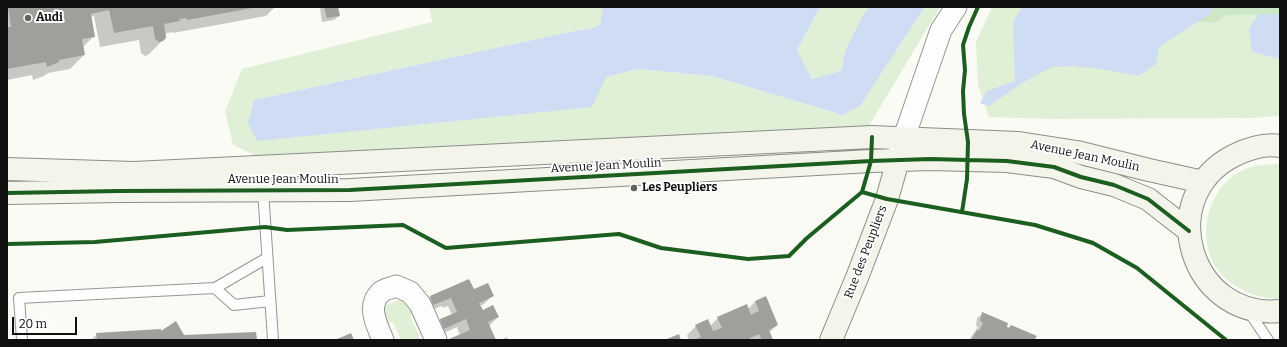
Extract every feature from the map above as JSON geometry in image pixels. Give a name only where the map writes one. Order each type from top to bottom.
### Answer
[{"type":"main road","name":"Avenue Jean Moulin","points":[[7,168],[134,173],[872,137],[1019,143],[1077,152],[1203,182]]},
{"type":"main road","points":[[1277,314],[1246,308],[1223,296],[1205,278],[1193,256],[1189,231],[1190,214],[1195,197],[1203,182],[1222,162],[1247,149],[1274,145],[1280,146]]},
{"type":"main road","name":"Avenue Jean Moulin","points":[[7,193],[350,190],[898,160],[930,159],[1007,161],[1054,167],[1081,177],[1114,186],[1148,199],[1189,231]]},
{"type":"main road","name":"Rue des Peupliers","points":[[831,340],[887,199],[898,160]]},
{"type":"street","name":"Rue des Peupliers","points":[[898,160],[902,139],[907,129],[941,30],[956,7]]},
{"type":"street","points":[[383,340],[374,317],[374,302],[382,291],[396,286],[410,292],[420,304],[436,340]]},
{"type":"lane","points":[[262,166],[273,340]]},
{"type":"lane","points":[[22,340],[20,298],[215,288],[267,258]]},
{"type":"lane","points":[[215,288],[234,305],[270,301]]},
{"type":"lane","points":[[1246,308],[1268,340]]},
{"type":"green space","points":[[429,7],[603,7],[600,24],[591,29],[579,30],[254,100],[606,77],[638,69],[712,76],[843,115],[860,106],[925,7],[940,7],[867,129],[257,156],[233,145],[225,111],[242,69],[432,22]]},
{"type":"green space","points":[[820,7],[869,7],[862,17],[845,51],[841,71],[812,79],[797,50]]},
{"type":"green space","points":[[992,7],[1280,7],[1280,116],[1253,118],[1053,119],[989,117],[978,85],[976,42]]},
{"type":"green space","points":[[1213,7],[1280,7],[1280,14],[1226,15],[1214,23],[1198,21],[1210,14]]},
{"type":"green space","points":[[1280,164],[1280,298],[1271,298],[1249,293],[1234,285],[1224,277],[1212,259],[1207,246],[1206,232],[1212,204],[1219,191],[1228,180],[1239,172],[1254,166]]},
{"type":"green space","points":[[405,298],[416,313],[410,316],[421,340],[401,340],[393,322],[385,325],[381,315],[386,305]]},
{"type":"water","points":[[603,7],[820,7],[797,50],[812,79],[841,71],[845,51],[862,17],[869,7],[925,7],[860,106],[843,115],[712,76],[638,69],[606,77],[592,107],[257,141],[248,123],[254,100],[579,30],[591,29],[600,24]]},
{"type":"water","points":[[1022,7],[1213,7],[1210,14],[1159,47],[1156,64],[1139,76],[1102,69],[1071,66],[1052,67],[1022,83],[989,106],[980,103],[987,91],[1015,81],[1013,22]]},
{"type":"water","points":[[1259,14],[1280,14],[1280,59],[1252,52],[1249,28]]},
{"type":"building","points":[[8,7],[252,8],[187,20],[187,18],[179,19],[180,21],[164,24],[166,38],[159,42],[155,39],[153,26],[114,33],[109,10],[91,14],[95,37],[82,39],[85,55],[59,60],[59,62],[47,67],[46,62],[7,69],[7,27],[11,27]]},
{"type":"building","points":[[324,7],[338,7],[340,16],[327,18]]},
{"type":"building","points":[[469,279],[474,289],[488,283],[494,296],[479,303],[483,310],[493,305],[499,317],[488,322],[496,340],[475,340],[474,338],[470,340],[447,340],[470,330],[466,319],[444,329],[440,319],[457,312],[451,298],[433,305],[430,296]]},
{"type":"building","points":[[766,296],[778,325],[769,330],[773,340],[762,340],[759,334],[750,338],[751,340],[694,340],[701,337],[695,325],[708,319],[713,331],[722,328],[717,317],[747,304],[751,315],[759,311],[755,301]]},
{"type":"building","points":[[982,312],[1008,323],[1007,327],[1009,328],[1011,325],[1037,336],[1034,340],[971,340],[977,330],[979,331],[983,323],[980,321]]},
{"type":"building","points":[[176,321],[184,335],[256,332],[257,340],[97,340],[96,333],[161,329],[161,331]]},
{"type":"building","points":[[351,333],[354,340],[334,340],[342,337]]},
{"type":"building","points":[[679,334],[681,340],[667,340],[667,339]]},
{"type":"cycle path","points":[[962,212],[967,179],[968,142],[964,114],[963,91],[965,70],[963,45],[978,7]]},
{"type":"cycle path","points":[[7,244],[95,242],[265,227],[287,230],[403,225],[446,248],[619,234],[661,248],[748,259],[789,256],[807,238],[862,192],[871,161],[872,137]]},
{"type":"cycle path","points":[[7,193],[350,190],[871,161],[930,159],[1007,161],[1054,167],[1081,177],[1114,185],[1148,199],[1189,231]]},
{"type":"cycle path","points":[[862,192],[887,199],[1035,225],[1093,243],[1137,268],[1226,340]]},
{"type":"place","name":"Audi","points":[[28,18]]},
{"type":"place","name":"Les Peupliers","points":[[634,188]]}]
